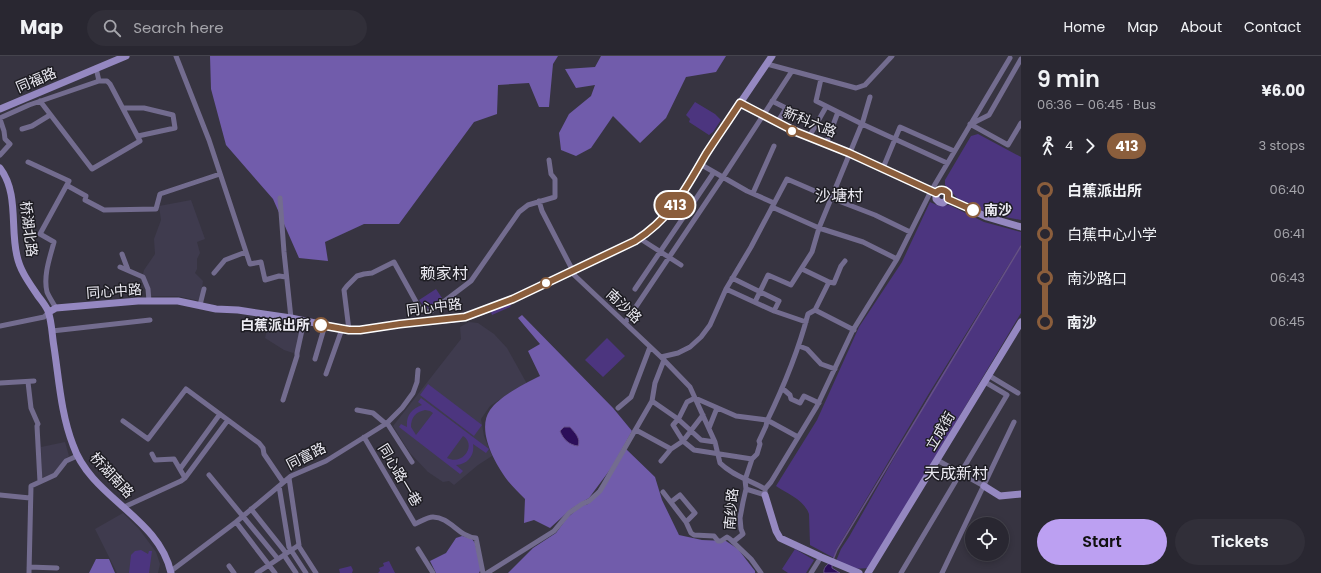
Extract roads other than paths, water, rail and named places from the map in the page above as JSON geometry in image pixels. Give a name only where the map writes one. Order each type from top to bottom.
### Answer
[{"type":"street","name":"同福路","points":[[0,109],[126,56]]},
{"type":"street","points":[[176,56],[209,140],[250,264],[261,262],[265,280],[279,276],[286,277]]},
{"type":"street","name":"同心中路","points":[[49,312],[56,308],[149,301],[178,301],[216,309],[238,310],[291,318],[345,329],[360,330],[400,324],[453,319],[474,314],[513,299],[572,271],[639,238],[653,228],[670,211],[678,200],[700,164],[772,56]]},
{"type":"street","points":[[767,64],[849,87],[862,87],[892,56]]},
{"type":"street","points":[[765,492],[819,403],[854,330],[897,259],[910,232],[934,192],[947,163],[1010,58]]},
{"type":"street","points":[[970,124],[989,115],[1021,59]]},
{"type":"street","points":[[96,68],[99,81]]},
{"type":"street","points":[[625,323],[792,71]]},
{"type":"street","points":[[821,79],[816,101],[947,163]]},
{"type":"street","points":[[0,155],[10,144],[5,139],[0,118],[40,101],[99,81],[108,82],[140,141],[92,169],[40,101]]},
{"type":"street","points":[[755,302],[768,276],[791,285],[812,252],[819,228],[862,124],[870,97]]},
{"type":"street","points":[[772,101],[786,108],[777,123]]},
{"type":"street","name":"新科六路","points":[[740,103],[777,123],[849,153],[934,192],[936,199],[939,202],[945,202],[948,199],[987,217],[1021,227]]},
{"type":"street","points":[[808,137],[826,106]]},
{"type":"street","points":[[122,108],[144,108],[172,115],[175,128],[138,136]]},
{"type":"street","points":[[826,144],[838,112]]},
{"type":"street","points":[[22,129],[32,126],[50,115]]},
{"type":"street","points":[[970,124],[1008,145],[1021,123]]},
{"type":"street","points":[[883,168],[900,127],[954,151]]},
{"type":"street","points":[[753,193],[774,146]]},
{"type":"street","points":[[326,374],[345,329],[344,290],[357,276],[372,273],[394,262],[420,309],[430,312],[471,281],[519,212],[528,205],[555,197],[555,179],[551,174],[549,160]]},
{"type":"street","points":[[28,162],[69,181],[69,187],[40,234],[54,242],[49,262],[47,282],[48,292],[56,308]]},
{"type":"street","points":[[700,164],[773,205],[819,228],[863,242],[897,259]]},
{"type":"street","name":"桥湖北路","points":[[0,168],[5,175],[12,198],[17,258],[26,278],[49,312]]},
{"type":"street","points":[[635,289],[714,172]]},
{"type":"street","points":[[69,187],[86,196],[85,200],[104,210],[156,209],[160,194],[220,174]]},
{"type":"street","points":[[487,573],[554,531],[569,513],[600,491],[652,401],[655,383],[662,359],[690,347],[701,337],[710,325],[726,289],[787,179],[875,215],[910,232]]},
{"type":"street","points":[[280,198],[286,277],[291,318]]},
{"type":"street","name":"南沙路","points":[[539,201],[542,211],[572,271],[690,387],[715,442],[717,454]]},
{"type":"street","points":[[639,238],[681,265]]},
{"type":"street","points":[[214,273],[225,260],[246,252]]},
{"type":"street","points":[[122,254],[128,270]]},
{"type":"street","points":[[745,480],[752,459],[757,454],[760,444],[759,441],[766,426],[767,420],[788,375],[791,362],[799,346],[808,314],[814,310],[830,282],[834,282],[841,266],[845,261]]},
{"type":"street","points":[[120,267],[144,277],[148,289],[149,301]]},
{"type":"street","points":[[802,269],[830,282]]},
{"type":"street","points":[[732,278],[779,301],[774,311]]},
{"type":"street","points":[[200,305],[204,289]]},
{"type":"street","points":[[726,289],[774,311],[806,322]]},
{"type":"street","points":[[814,310],[854,330]]},
{"type":"street","points":[[422,322],[425,311]]},
{"type":"street","points":[[0,326],[44,317],[49,312]]},
{"type":"street","name":"桥湖南路","points":[[49,312],[64,417],[77,456],[94,478],[144,526],[157,542],[163,551],[171,572]]},
{"type":"street","points":[[52,331],[150,320]]},
{"type":"street","points":[[283,400],[297,356],[304,321]]},
{"type":"street","name":"立成街","points":[[868,573],[1021,322]]},
{"type":"street","points":[[315,359],[325,325]]},
{"type":"street","points":[[799,346],[807,349],[820,364],[835,369]]},
{"type":"street","points":[[618,408],[631,397],[650,347]]},
{"type":"street","name":"同富路","points":[[171,572],[236,522],[289,478],[297,473],[326,461],[386,423],[402,408],[413,393],[417,382],[418,370]]},
{"type":"street","points":[[987,378],[1018,393]]},
{"type":"street","points":[[901,573],[1006,395],[987,378]]},
{"type":"street","points":[[0,383],[34,381]]},
{"type":"street","points":[[28,382],[31,408],[38,424],[40,482]]},
{"type":"street","points":[[782,388],[790,395],[791,399],[800,403],[804,396],[819,403]]},
{"type":"street","points":[[123,421],[148,439],[186,389],[260,443],[264,454],[281,484],[289,546],[287,553],[296,573]]},
{"type":"street","points":[[752,459],[694,450],[683,441],[672,425],[678,419],[687,402],[695,398],[736,416],[767,420],[798,437]]},
{"type":"street","points":[[652,401],[678,419],[701,440],[715,442]]},
{"type":"street","points":[[709,428],[717,408]]},
{"type":"street","points":[[357,410],[373,413],[386,423],[412,462]]},
{"type":"street","points":[[180,470],[220,414]]},
{"type":"street","points":[[661,461],[670,449],[683,441],[703,415]]},
{"type":"street","points":[[124,507],[185,478],[228,420]]},
{"type":"street","points":[[942,573],[1014,422]]},
{"type":"street","points":[[636,430],[670,449]]},
{"type":"street","name":"同心路一巷","points":[[364,438],[415,524],[430,518],[439,518],[464,536],[476,538],[483,573]]},
{"type":"street","points":[[152,454],[155,460],[174,459],[185,478]]},
{"type":"street","points":[[717,454],[720,463],[745,480],[757,484],[765,492],[778,536],[821,557],[859,573]]},
{"type":"street","points":[[57,568],[29,570],[31,486],[55,475],[66,461],[77,456]]},
{"type":"street","points":[[937,460],[1000,496],[1021,494]]},
{"type":"street","points":[[209,475],[278,559]]},
{"type":"street","points":[[289,478],[298,546],[316,573]]},
{"type":"street","name":"南纱路","points":[[745,480],[746,489],[740,518],[743,534],[733,542],[751,559],[761,573]]},
{"type":"street","points":[[746,489],[765,492]]},
{"type":"street","points":[[663,492],[686,522],[691,533],[694,535],[714,536],[718,541],[721,541],[727,537],[733,542]]},
{"type":"street","points":[[0,495],[30,498]]},
{"type":"street","points":[[671,502],[680,495],[695,513],[686,522]]},
{"type":"street","points":[[251,509],[287,553],[306,573]]},
{"type":"street","points":[[236,522],[270,564],[275,573]]},
{"type":"street","points":[[257,573],[298,546]]},
{"type":"street","points":[[418,549],[432,573]]},
{"type":"street","points":[[811,573],[821,557]]},
{"type":"street","points":[[229,566],[234,573]]},
{"type":"waterway","points":[[833,560],[837,550],[1021,246]]},
{"type":"place","name":"南沙","points":[[973,210]]},
{"type":"place","name":"白蕉派出所","points":[[321,325]]},
{"type":"district","name":"沙塘村","points":[[839,195]]},
{"type":"district","name":"赖家村","points":[[444,273]]},
{"type":"district","name":"天成新村","points":[[956,473]]}]
